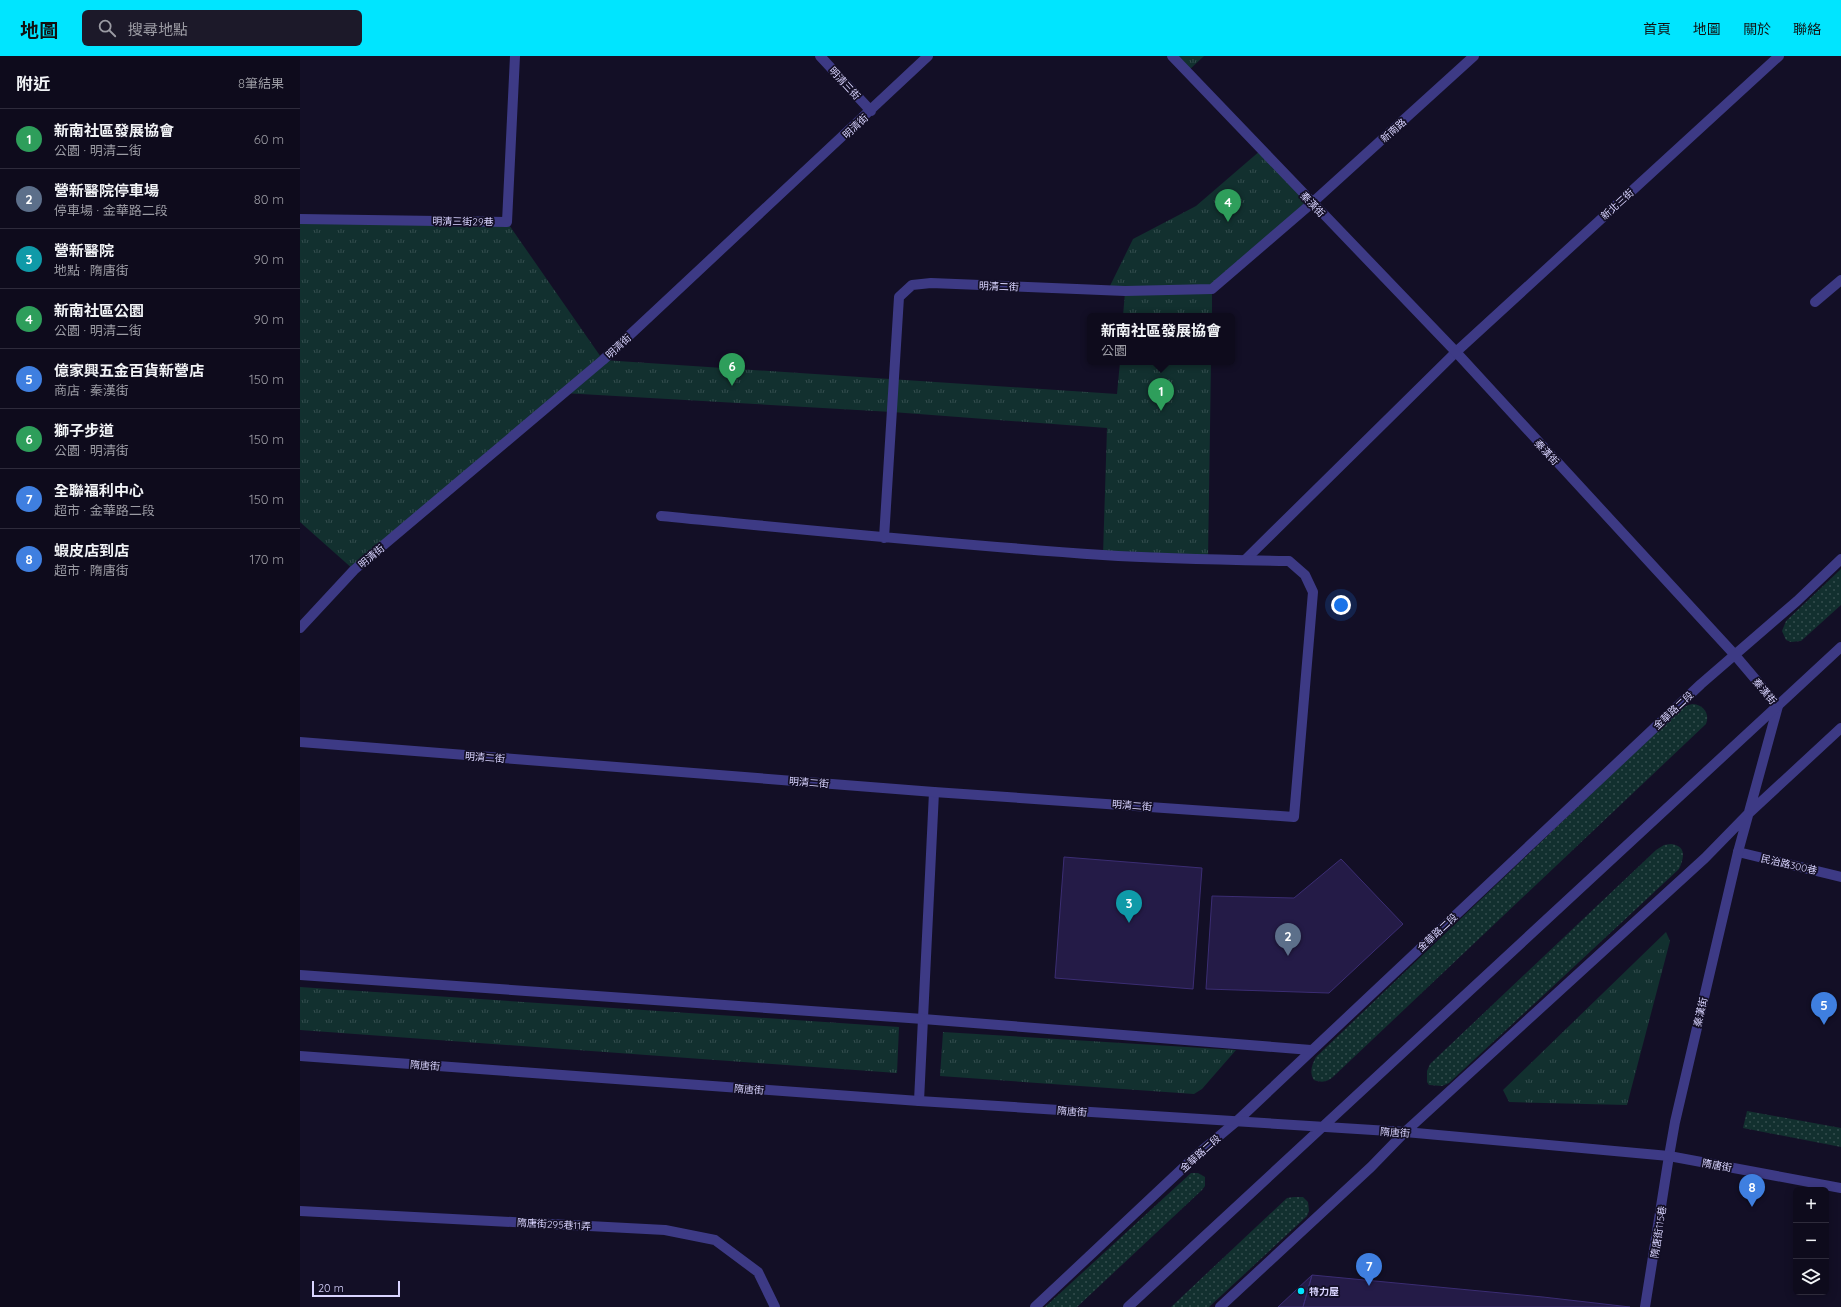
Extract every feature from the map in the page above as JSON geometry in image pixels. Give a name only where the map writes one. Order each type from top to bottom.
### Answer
[{"type":"street","name":"明清三街29巷","points":[[300,219],[507,222],[515,56]]},
{"type":"street","name":"明清三街","points":[[820,56],[871,111]]},
{"type":"street","name":"明清街","points":[[300,628],[354,570],[603,360],[871,111],[928,56]]},
{"type":"street","name":"秦漢街","points":[[1172,56],[1456,352],[1734,654],[1778,706],[1738,852],[1675,1122],[1669,1156]]},
{"type":"street","name":"新南路","points":[[1312,203],[1474,56]]},
{"type":"street","name":"新北三街","points":[[1456,352],[1779,56]]},
{"type":"street","name":"明清二街","points":[[884,538],[899,297],[912,285],[931,283],[1125,291],[1212,290],[1312,203]]},
{"type":"street","points":[[1815,302],[1841,280]]},
{"type":"street","points":[[1245,560],[1456,352]]},
{"type":"street","name":"明清二街","points":[[300,742],[934,792],[1294,817],[1313,592],[1305,575],[1290,561],[1103,555],[884,538],[660,516]]},
{"type":"street","name":"金華路二段","points":[[1035,1307],[1200,1152],[1237,1120],[1734,654],[1797,601],[1841,559]]},
{"type":"street","points":[[1128,1307],[1841,647]]},
{"type":"street","points":[[1220,1307],[1371,1167],[1405,1132],[1705,858],[1748,814],[1841,728]]},
{"type":"street","points":[[919,1101],[934,792]]},
{"type":"street","name":"民治路300巷","points":[[1738,852],[1841,877]]},
{"type":"street","points":[[300,975],[923,1019],[1311,1050]]},
{"type":"street","name":"隋唐街","points":[[300,1056],[919,1101],[1237,1120],[1405,1132],[1669,1156],[1841,1188]]},
{"type":"street","name":"隋唐街115巷","points":[[1645,1307],[1669,1156]]},
{"type":"street","name":"隋唐街295巷11弄","points":[[300,1211],[665,1230],[715,1240],[758,1272],[775,1307]]},
{"type":"green space","points":[[1172,56],[1204,56],[1187,72]]},
{"type":"green space","points":[[1261,150],[1312,203],[1212,289],[1212,313],[1123,313],[1125,292],[1108,290],[1133,239],[1196,206]]},
{"type":"green space","points":[[300,219],[507,222],[603,360],[1117,394],[1120,365],[1211,365],[1208,560],[1103,555],[1107,428],[892,412],[563,393],[354,570],[300,522]]},
{"type":"green space","points":[[1841,569],[1841,605],[1801,641],[1791,642],[1786,640],[1782,631],[1786,621]]},
{"type":"green space","points":[[1693,704],[1703,708],[1707,714],[1706,724],[1334,1076],[1325,1081],[1314,1080],[1312,1077],[1312,1068],[1316,1057],[1679,710]]},
{"type":"green space","points":[[1671,844],[1680,847],[1683,853],[1679,869],[1449,1083],[1442,1086],[1429,1085],[1427,1082],[1427,1071],[1430,1064],[1656,850],[1664,845]]},
{"type":"green space","points":[[1666,932],[1670,941],[1627,1105],[1509,1102],[1503,1090]]},
{"type":"green space","points":[[300,987],[899,1027],[897,1073],[300,1030]]},
{"type":"green space","points":[[943,1032],[1236,1050],[1202,1089],[1194,1094],[940,1076]]},
{"type":"green space","points":[[1747,1111],[1841,1128],[1841,1147],[1743,1128]]},
{"type":"green space","points":[[1191,1173],[1198,1173],[1205,1177],[1205,1186],[1202,1190],[1077,1307],[1045,1307]]},
{"type":"green space","points":[[1303,1197],[1308,1202],[1309,1211],[1307,1216],[1209,1307],[1171,1307],[1287,1198]]},
{"type":"building","points":[[1064,857],[1202,868],[1193,989],[1055,978]]},
{"type":"building","points":[[1341,859],[1403,924],[1329,993],[1206,989],[1212,896],[1294,898]]},
{"type":"building","points":[[1312,1275],[1543,1297],[1630,1307],[1303,1307]]},
{"type":"building","name":"特力屋","points":[[1312,1275],[1303,1307],[1278,1307]]},
{"type":"place","name":"新南社區公園","points":[[1228,222]]},
{"type":"place","name":"獅子步道","points":[[732,386]]},
{"type":"place","name":"新南社區發展協會","points":[[1161,411]]},
{"type":"place","name":"營新醫院","points":[[1129,923]]},
{"type":"place","name":"營新醫院停車場","points":[[1288,956]]},
{"type":"place","name":"億家興五金百貨新營店","points":[[1824,1025]]},
{"type":"place","name":"蝦皮店到店","points":[[1752,1207]]},
{"type":"place","name":"全聯福利中心","points":[[1369,1286]]},
{"type":"place","name":"特力屋","points":[[1301,1291]]}]
